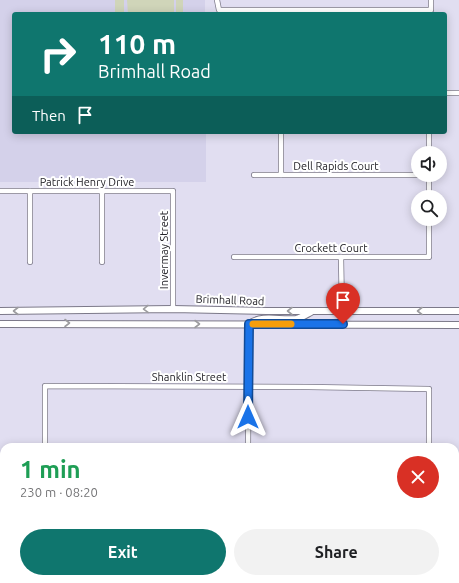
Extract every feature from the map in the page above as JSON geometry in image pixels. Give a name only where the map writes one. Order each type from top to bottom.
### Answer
[{"type":"street","points":[[217,0],[219,10],[431,10],[431,0]]},
{"type":"street","points":[[447,93],[459,93]]},
{"type":"street","points":[[281,134],[281,175]]},
{"type":"street","points":[[429,134],[429,146]]},
{"type":"street","name":"Dell Rapids Court","points":[[254,174],[411,175]]},
{"type":"street","name":"Patrick Henry Drive","points":[[0,191],[173,191]]},
{"type":"street","points":[[30,191],[30,262]]},
{"type":"street","points":[[102,191],[102,262]]},
{"type":"street","name":"Invermay Street","points":[[173,191],[173,308]]},
{"type":"street","name":"Crockett Court","points":[[234,257],[429,257],[429,226]]},
{"type":"street","points":[[341,257],[342,312]]},
{"type":"street","name":"Brimhall Road","points":[[0,311],[173,308],[312,312],[459,312]]},
{"type":"street","points":[[248,443],[249,324],[254,320],[264,318],[297,318],[312,312]]},
{"type":"street","name":"Brimhall Road","points":[[0,324],[459,325]]},
{"type":"street","name":"Shanklin Street","points":[[45,443],[45,386],[248,386],[429,389],[429,443]]},
{"type":"shaded area","points":[[0,0],[205,0],[205,12],[12,12],[12,134],[206,134],[206,182],[0,182]]},
{"type":"green space","points":[[115,0],[124,0],[124,12],[115,12]]},
{"type":"green space","points":[[127,0],[174,0],[174,12],[128,12]]},
{"type":"green space","points":[[176,0],[183,0],[183,12],[176,12]]},
{"type":"slow traffic","points":[[253,324],[291,324]]},
{"type":"route","points":[[248,417],[249,324],[343,324]]}]
